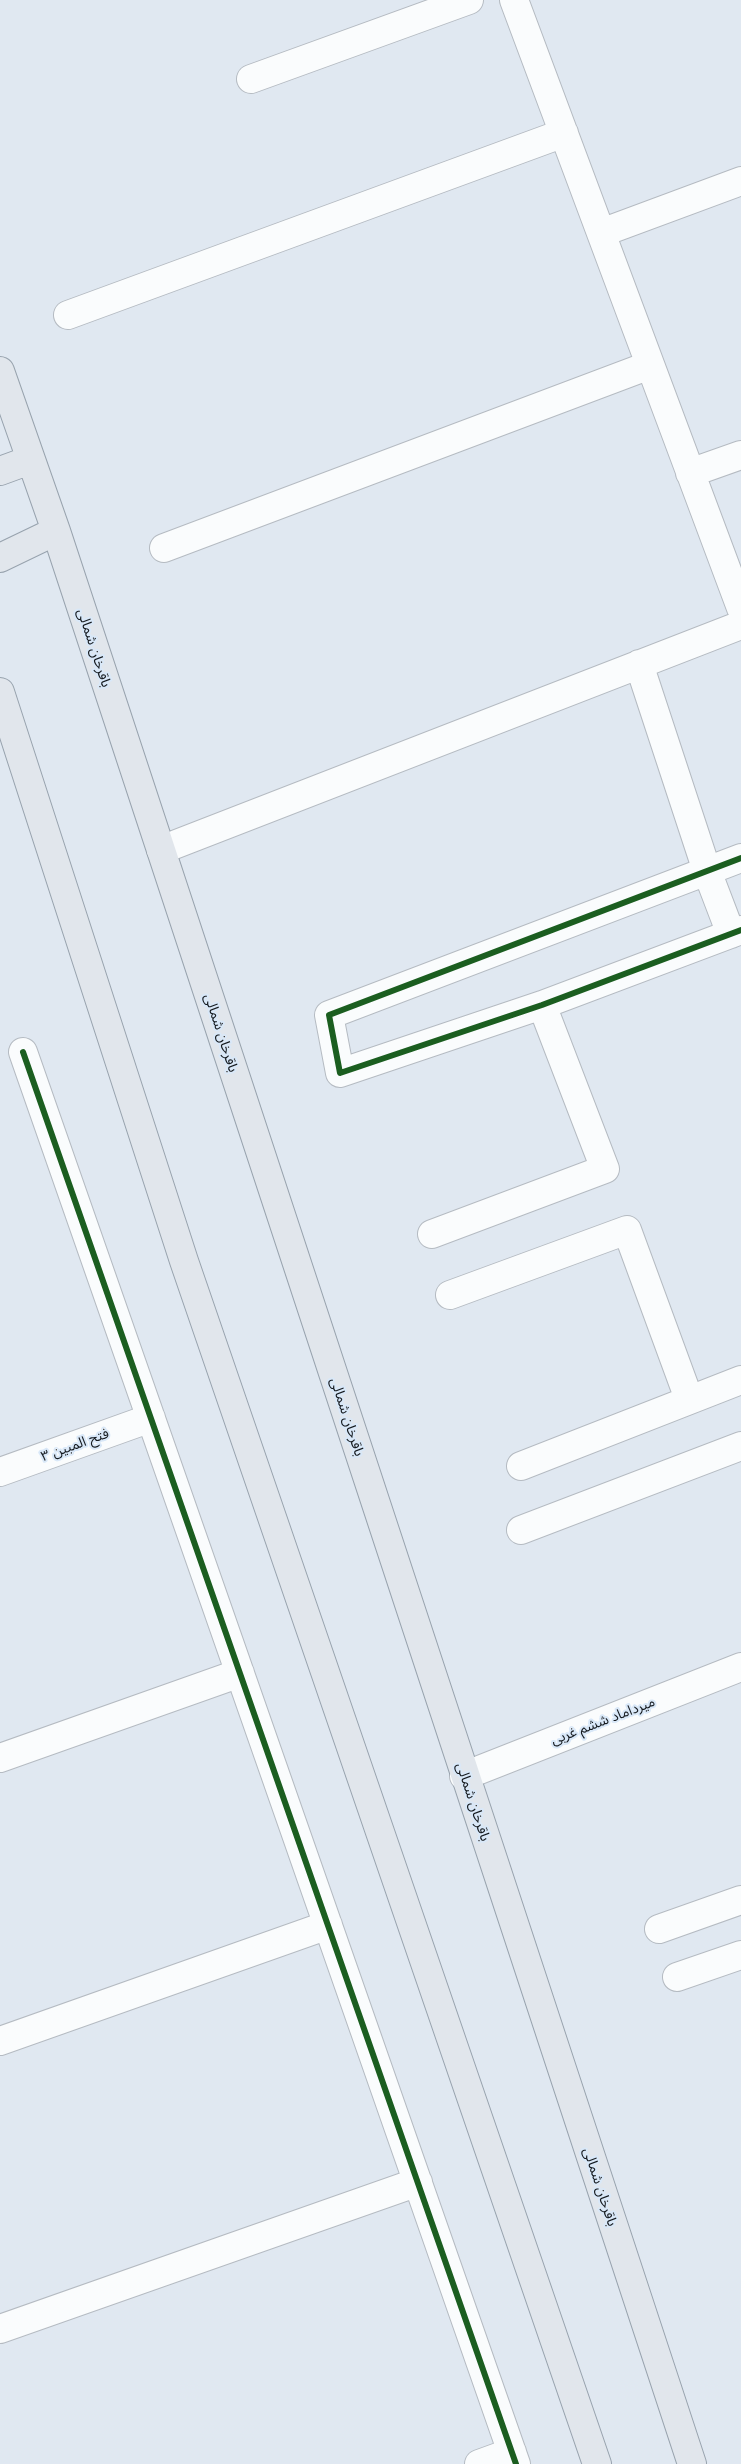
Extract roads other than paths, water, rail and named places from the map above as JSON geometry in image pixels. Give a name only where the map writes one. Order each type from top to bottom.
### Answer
[{"type":"main road","name":"باقرخان شمالی","points":[[0,371],[56,531],[464,1776],[692,2464]]},
{"type":"main road","points":[[0,471],[30,460]]},
{"type":"main road","points":[[0,558],[56,531]]},
{"type":"main road","points":[[0,692],[184,1261],[597,2464]]},
{"type":"street","points":[[251,79],[469,0]]},
{"type":"street","points":[[514,0],[741,608]]},
{"type":"street","points":[[68,315],[564,133]]},
{"type":"street","points":[[601,233],[741,181]]},
{"type":"street","points":[[164,548],[650,364]]},
{"type":"street","points":[[690,473],[741,455]]},
{"type":"street","points":[[161,850],[741,625]]},
{"type":"street","points":[[639,664],[707,871],[736,932],[542,1005],[340,1073],[329,1015],[707,871],[741,858]]},
{"type":"street","points":[[432,1234],[605,1169],[542,1005]]},
{"type":"street","points":[[23,1052],[514,2458],[479,2464]]},
{"type":"street","points":[[450,1295],[627,1230],[689,1399]]},
{"type":"street","points":[[521,1466],[741,1380]]},
{"type":"street","name":"فتح المبین ۳","points":[[0,1472],[151,1418]]},
{"type":"street","points":[[521,1530],[741,1446]]},
{"type":"street","name":"میرداماد ششم غربی","points":[[464,1776],[741,1667]]},
{"type":"street","points":[[0,1758],[240,1673]]},
{"type":"street","points":[[659,1929],[741,1900]]},
{"type":"street","points":[[0,2041],[328,1925]]},
{"type":"street","points":[[677,1977],[741,1955]]},
{"type":"street","points":[[0,2330],[418,2182]]}]
